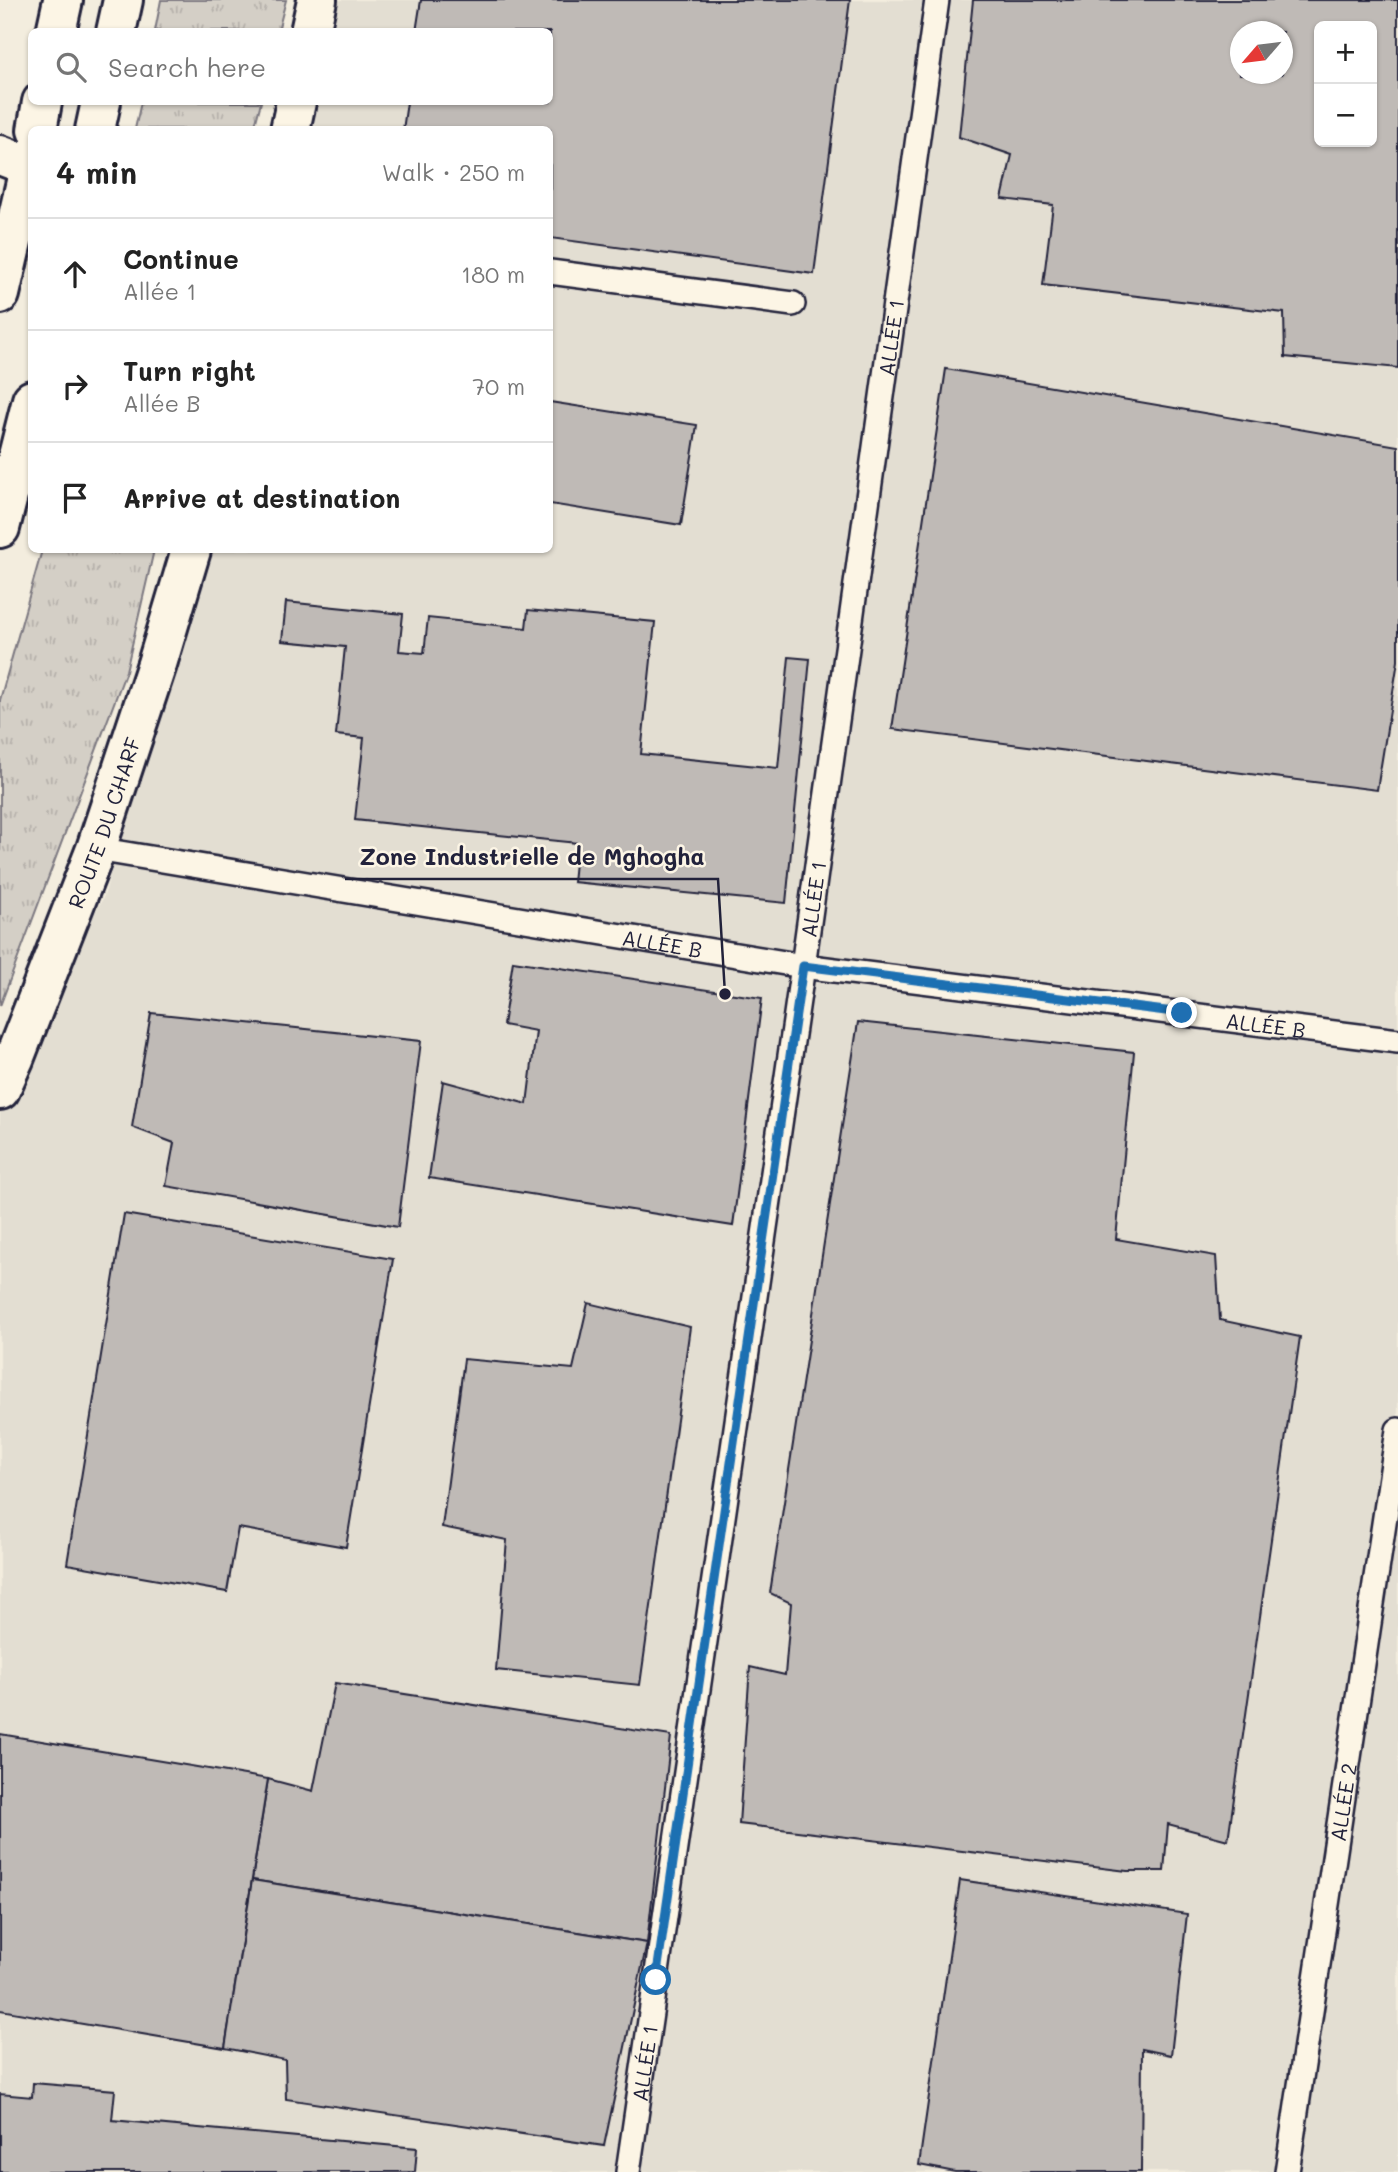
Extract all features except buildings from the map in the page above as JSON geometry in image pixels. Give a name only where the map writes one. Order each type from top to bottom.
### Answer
[{"type":"main road","points":[[57,28],[63,0]]},
{"type":"main road","points":[[117,28],[123,0]]},
{"type":"main road","points":[[311,28],[317,0]]},
{"type":"main road","points":[[38,126],[41,105]]},
{"type":"main road","points":[[96,126],[100,105]]},
{"type":"main road","points":[[291,126],[295,105]]},
{"type":"main road","points":[[0,294],[20,159]]},
{"type":"main road","points":[[0,528],[28,416]]},
{"type":"main road","name":"ROUTE DU CHARF","points":[[0,1090],[96,849],[190,553]]},
{"type":"lane","name":"ALLÉE 1","points":[[628,2172],[803,966],[937,0]]},
{"type":"lane","points":[[553,272],[793,304]]},
{"type":"lane","name":"ALLÉE B","points":[[96,849],[803,966],[1398,1041]]},
{"type":"lane","name":"ALLÉE 2","points":[[1287,2172],[1398,1430]]},
{"type":"shaded area","points":[[328,0],[1398,0],[1398,2172],[0,2172],[0,1092],[104,896],[205,553],[553,553],[553,126],[314,126],[317,105],[553,105],[553,28],[325,28]]},
{"type":"green space","points":[[161,0],[286,0],[279,28],[156,28]]},
{"type":"green space","points":[[140,105],[260,105],[255,126],[136,126]]},
{"type":"green space","points":[[41,553],[153,553],[126,671],[0,1006],[0,700]]},
{"type":"place","name":"Zone Industrielle de Mghogha","points":[[725,994]]},
{"type":"route","points":[[656,1980],[803,966],[1182,1013]]}]
